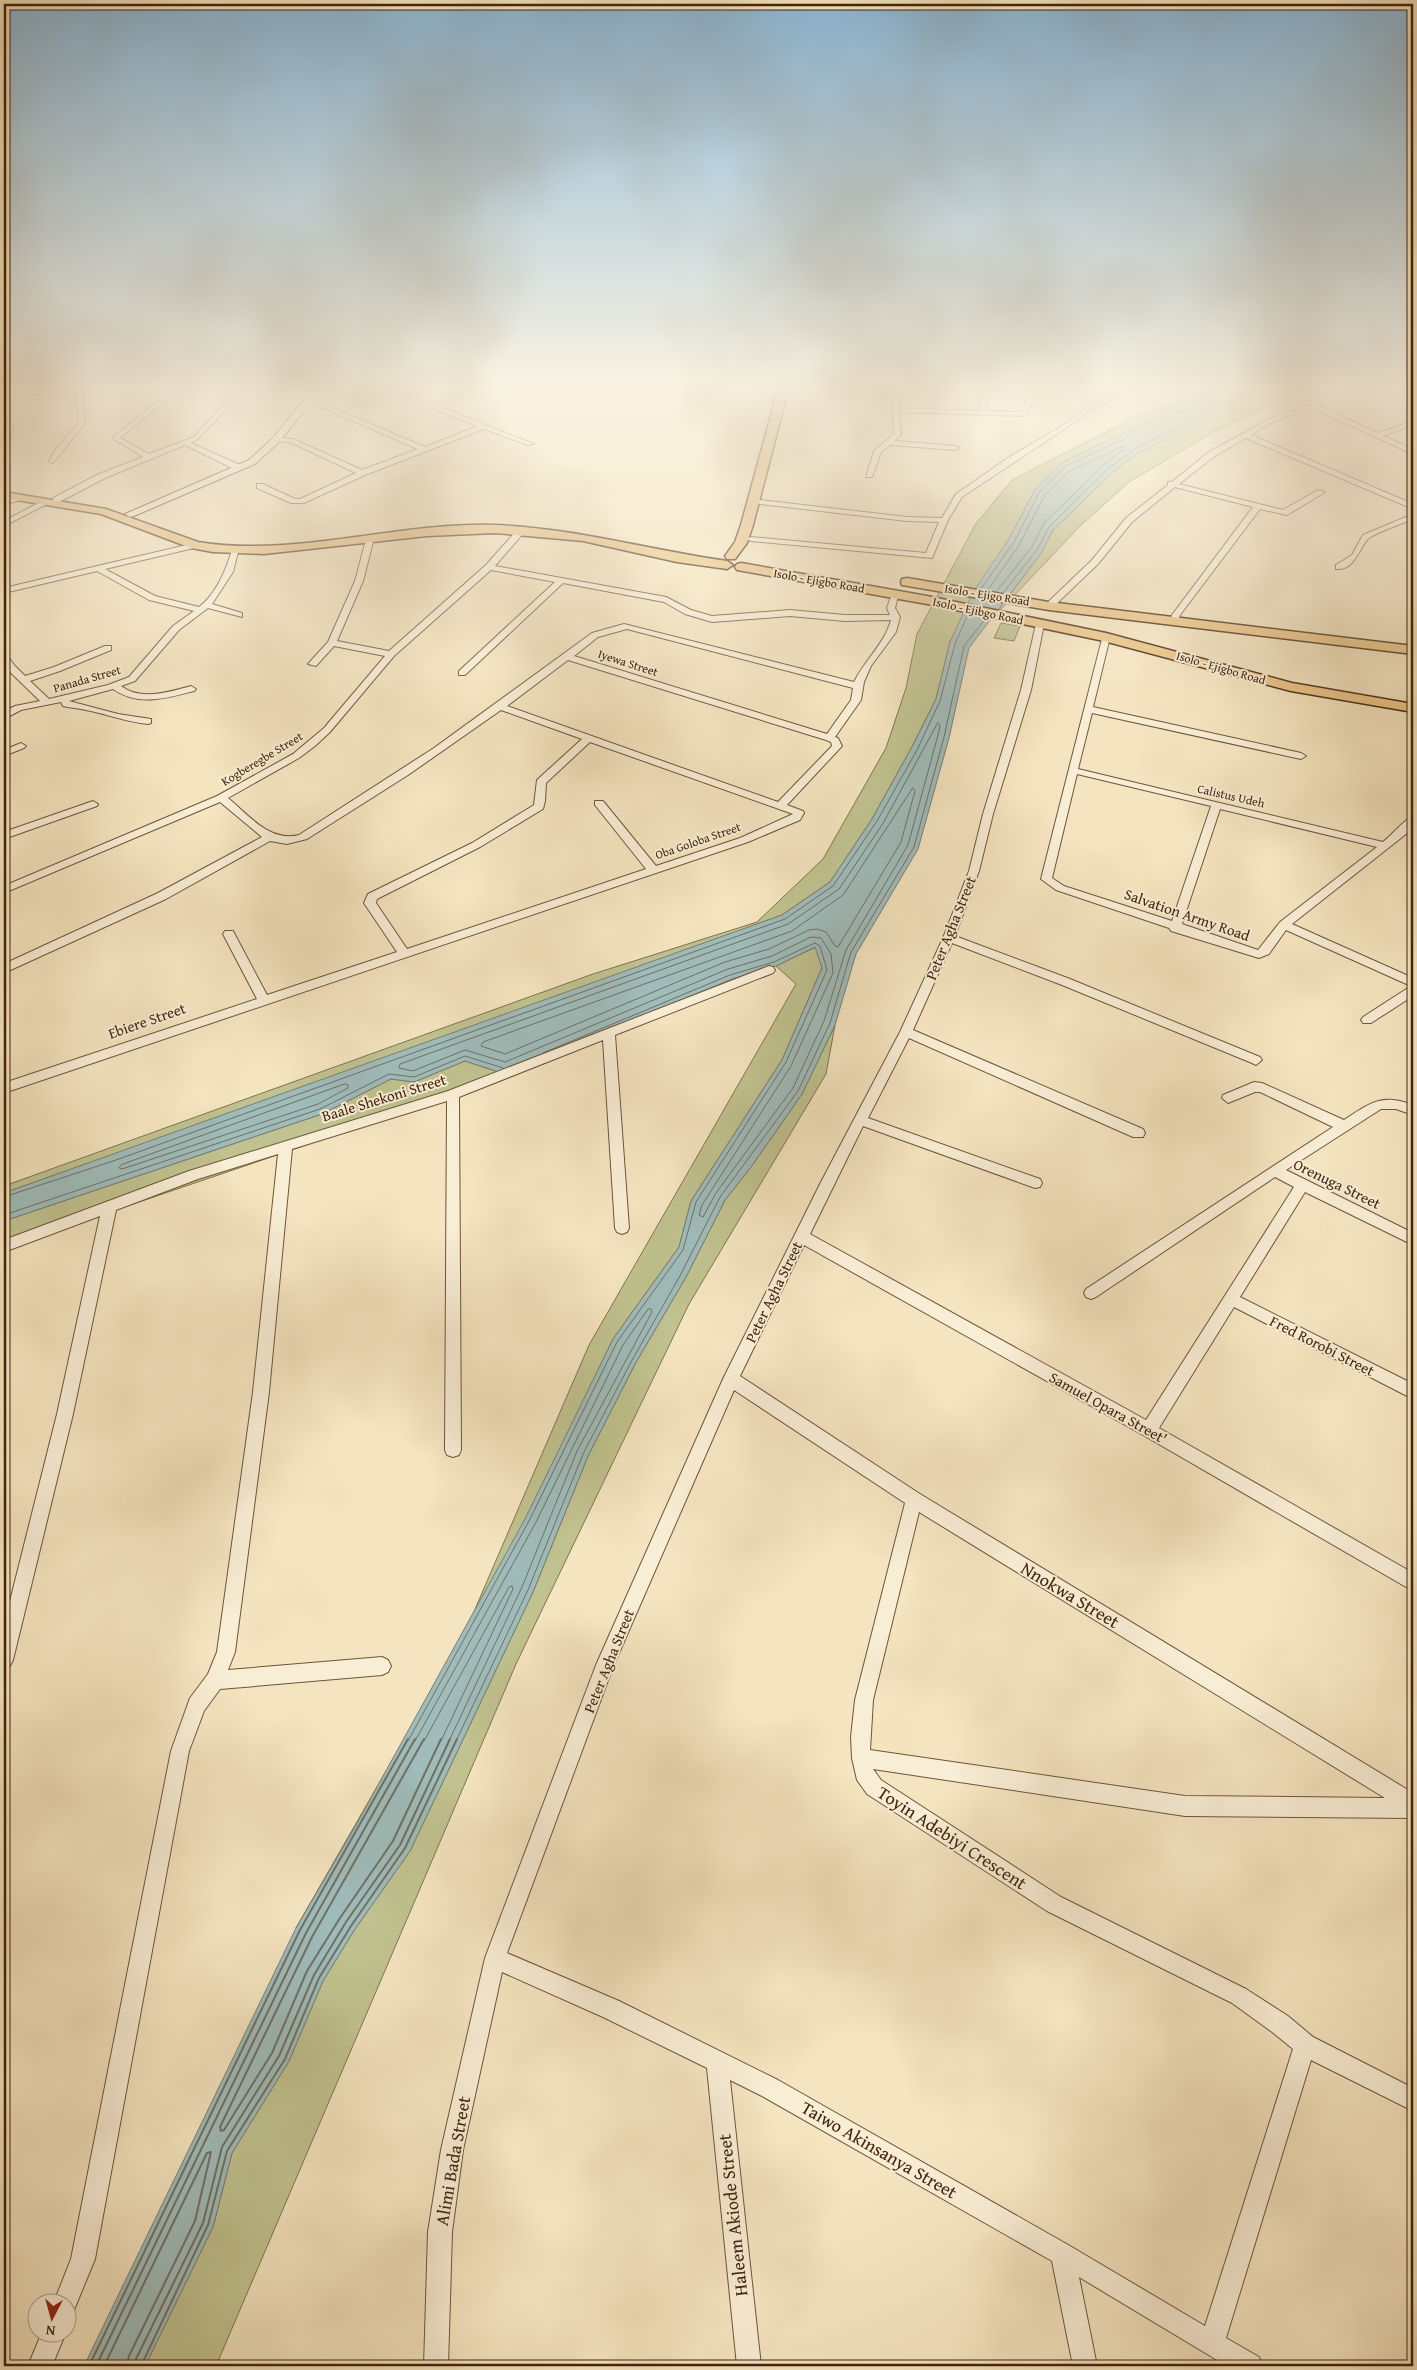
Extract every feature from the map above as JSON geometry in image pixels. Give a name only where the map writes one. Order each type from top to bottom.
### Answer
[{"type":"main road","points":[[10,497],[52,501],[130,514],[201,541],[235,547],[291,544],[428,528],[496,526],[551,528],[680,553],[728,560]]},
{"type":"main road","points":[[31,497],[123,517],[195,545],[236,550],[273,550],[460,529],[522,530],[583,537],[677,558],[728,560],[748,554],[761,497]]},
{"type":"main road","points":[[728,560],[740,543],[755,497]]},
{"type":"main road","name":"Isolo - Ejigbo Road","points":[[748,554],[838,571]]},
{"type":"main road","name":"Isolo - Ejigbo Road","points":[[748,554],[896,594],[927,600]]},
{"type":"main road","name":"Isolo - Ejigo Road","points":[[896,580],[1044,605]]},
{"type":"main road","name":"Isolo - Ejibgo Road","points":[[927,600],[1035,622]]},
{"type":"main road","points":[[1044,605],[1174,622],[1412,647]]},
{"type":"main road","name":"Isolo - Ejigbo Road","points":[[1035,622],[1106,637],[1291,688],[1413,708]]},
{"type":"street","points":[[4,524],[61,497]]},
{"type":"street","points":[[130,514],[171,497]]},
{"type":"street","points":[[284,497],[294,501],[314,497]]},
{"type":"street","points":[[748,554],[929,556],[944,520],[959,497]]},
{"type":"street","points":[[1044,605],[1094,562],[1129,520],[1156,497]]},
{"type":"street","points":[[1220,497],[1284,513],[1313,497]]},
{"type":"street","points":[[1389,497],[1413,507]]},
{"type":"street","points":[[4,503],[16,498]]},
{"type":"street","points":[[760,502],[907,519],[944,520]]},
{"type":"street","points":[[1174,622],[1176,615],[1258,506]]},
{"type":"street","points":[[1339,567],[1355,556],[1366,537],[1413,516]]},
{"type":"street","name":"Kogberegbe Street","points":[[4,890],[221,798],[270,772],[312,744],[391,654],[428,619],[489,567],[522,530]]},
{"type":"street","points":[[313,664],[332,643],[359,581],[370,538]]},
{"type":"street","points":[[4,590],[195,545]]},
{"type":"street","name":"Panada Street","points":[[4,716],[18,708],[64,699],[114,686],[137,674],[176,628],[204,607],[228,572],[236,550]]},
{"type":"street","points":[[489,567],[666,600],[688,612],[712,619],[790,613],[845,618],[896,618]]},
{"type":"street","points":[[98,568],[152,598],[239,615]]},
{"type":"street","points":[[462,673],[562,580]]},
{"type":"street","points":[[781,805],[837,746],[835,740],[829,738],[856,700],[858,686],[874,654],[892,632],[896,618],[891,608],[896,594]]},
{"type":"street","name":"Peter Agha Street","points":[[496,1958],[605,1665],[731,1380],[801,1236],[906,1032],[950,938],[974,871],[988,814],[1026,690],[1035,622]]},
{"type":"street","points":[[221,798],[270,837],[287,841],[303,837],[364,800],[501,707],[595,635],[627,626],[858,686]]},
{"type":"street","points":[[1072,770],[1106,637]]},
{"type":"street","points":[[332,643],[391,654]]},
{"type":"street","points":[[25,679],[57,669],[108,648]]},
{"type":"street","points":[[4,657],[10,666],[47,702]]},
{"type":"street","name":"Iyewa Street","points":[[567,657],[829,738]]},
{"type":"street","points":[[114,686],[126,694],[143,698],[191,689]]},
{"type":"street","points":[[64,699],[66,704],[89,708],[101,714],[148,721]]},
{"type":"street","points":[[4,706],[18,708]]},
{"type":"street","name":"Oba Goloba Street","points":[[301,988],[744,840],[796,818],[799,813],[781,805],[501,707]]},
{"type":"street","points":[[1088,709],[1301,756]]},
{"type":"street","points":[[404,954],[370,903],[372,897],[476,845],[539,807],[542,799],[539,790],[541,782],[589,738]]},
{"type":"street","points":[[4,753],[20,746]]},
{"type":"street","name":"Calistus Udeh","points":[[1072,770],[1216,806],[1384,844]]},
{"type":"street","name":"Salvation Army Road","points":[[1072,770],[1046,879],[1060,888],[1175,928],[1259,954],[1265,951],[1284,924],[1384,844],[1402,832],[1413,819]]},
{"type":"street","points":[[599,803],[653,870]]},
{"type":"street","points":[[4,835],[94,804]]},
{"type":"street","points":[[1175,928],[1216,806]]},
{"type":"street","points":[[4,969],[162,896],[270,837]]},
{"type":"street","points":[[1284,924],[1413,983]]},
{"type":"street","points":[[229,934],[263,1000]]},
{"type":"street","points":[[950,938],[1066,982],[1256,1060]]},
{"type":"street","name":"Baale Shekoni Street","points":[[4,1246],[194,1175],[453,1094],[769,970]]},
{"type":"street","name":"Ebiere Street","points":[[4,1088],[301,988]]},
{"type":"street","points":[[1367,1020],[1413,990]]},
{"type":"street","points":[[906,1032],[1138,1133]]},
{"type":"street","points":[[609,1034],[622,1228]]},
{"type":"street","points":[[1228,1098],[1254,1088],[1262,1088],[1344,1126]]},
{"type":"street","points":[[453,1094],[453,1450]]},
{"type":"street","points":[[1091,1293],[1274,1171],[1378,1105],[1387,1103],[1413,1110]]},
{"type":"street","points":[[860,1120],[1035,1183]]},
{"type":"street","points":[[70,2292],[83,2259],[180,1751],[196,1705],[215,1680],[226,1652],[260,1402],[286,1145]]},
{"type":"street","name":"Orenuga Street","points":[[1274,1171],[1413,1239]]},
{"type":"street","points":[[1149,1430],[1302,1185]]},
{"type":"street","points":[[4,1660],[65,1414],[109,1208]]},
{"type":"street","name":"Samuel Opara Street'","points":[[801,1236],[1149,1430],[1413,1582]]},
{"type":"street","name":"Fred Rorobi Street","points":[[1231,1299],[1413,1392]]},
{"type":"street","name":"Nnokwa Street","points":[[731,1380],[914,1500],[1413,1806]]},
{"type":"street","points":[[861,1758],[864,1700],[914,1500]]},
{"type":"street","points":[[215,1680],[382,1666]]},
{"type":"street","name":"Toyin Adebiyi Crescent","points":[[1413,1806],[1185,1806],[861,1758],[864,1773],[874,1787],[1054,1904],[1239,1996],[1280,2024],[1305,2045],[1413,2100]]},
{"type":"street","name":"Taiwo Akinsanya Street","points":[[496,1958],[611,2009],[770,2088],[1062,2254],[1250,2366]]},
{"type":"street","name":"Alimi Bada Street","points":[[436,2366],[440,2232],[451,2159],[496,1958]]},
{"type":"street","points":[[1212,2342],[1305,2045]]},
{"type":"street","name":"Haleem Akiode Street","points":[[717,2063],[749,2366]]},
{"type":"street","points":[[1062,2254],[1085,2366]]},
{"type":"street","points":[[40,2366],[50,2342]]},
{"type":"green space","points":[[998,497],[1031,497],[950,642],[936,699],[912,747],[872,819],[830,882],[782,915],[486,1024],[4,1193],[4,1186],[593,974],[757,922],[823,859],[886,748],[906,688],[917,634],[975,525]]},
{"type":"green space","points":[[1088,497],[1113,497],[1080,526],[992,619],[1041,553],[1053,530]]},
{"type":"green space","points":[[1001,623],[1020,626],[1014,641],[994,638]]},
{"type":"green space","points":[[816,947],[822,968],[782,1060],[691,1201],[679,1247],[613,1339],[457,1668],[356,1825],[296,1928],[463,1637],[589,1345],[796,984],[776,966]]},
{"type":"green space","points":[[835,1025],[826,1074],[689,1304],[516,1664],[216,2366],[145,2366],[213,2227],[232,2153],[289,2061],[323,1981],[355,1929],[410,1851],[533,1592],[588,1456],[635,1364],[686,1277],[725,1200],[751,1167],[802,1094]]},
{"type":"green space","points":[[465,1061],[505,1074],[415,1108],[4,1248],[4,1221],[322,1114],[391,1079],[414,1082]]},
{"type":"water","points":[[1031,497],[1088,497],[1053,530],[1041,553],[969,648],[949,738],[918,849],[856,954],[835,1025],[802,1094],[751,1167],[725,1200],[686,1277],[635,1364],[588,1456],[533,1592],[410,1851],[355,1929],[323,1981],[289,2061],[232,2153],[213,2227],[145,2366],[84,2366],[296,1928],[356,1825],[525,1519],[613,1339],[679,1247],[691,1201],[782,1060],[822,968],[815,947],[776,966],[732,979],[505,1074],[465,1061],[414,1082],[391,1079],[322,1114],[4,1221],[4,1193],[782,915],[830,882],[872,819],[936,699],[950,642],[973,592],[1009,539]]}]
